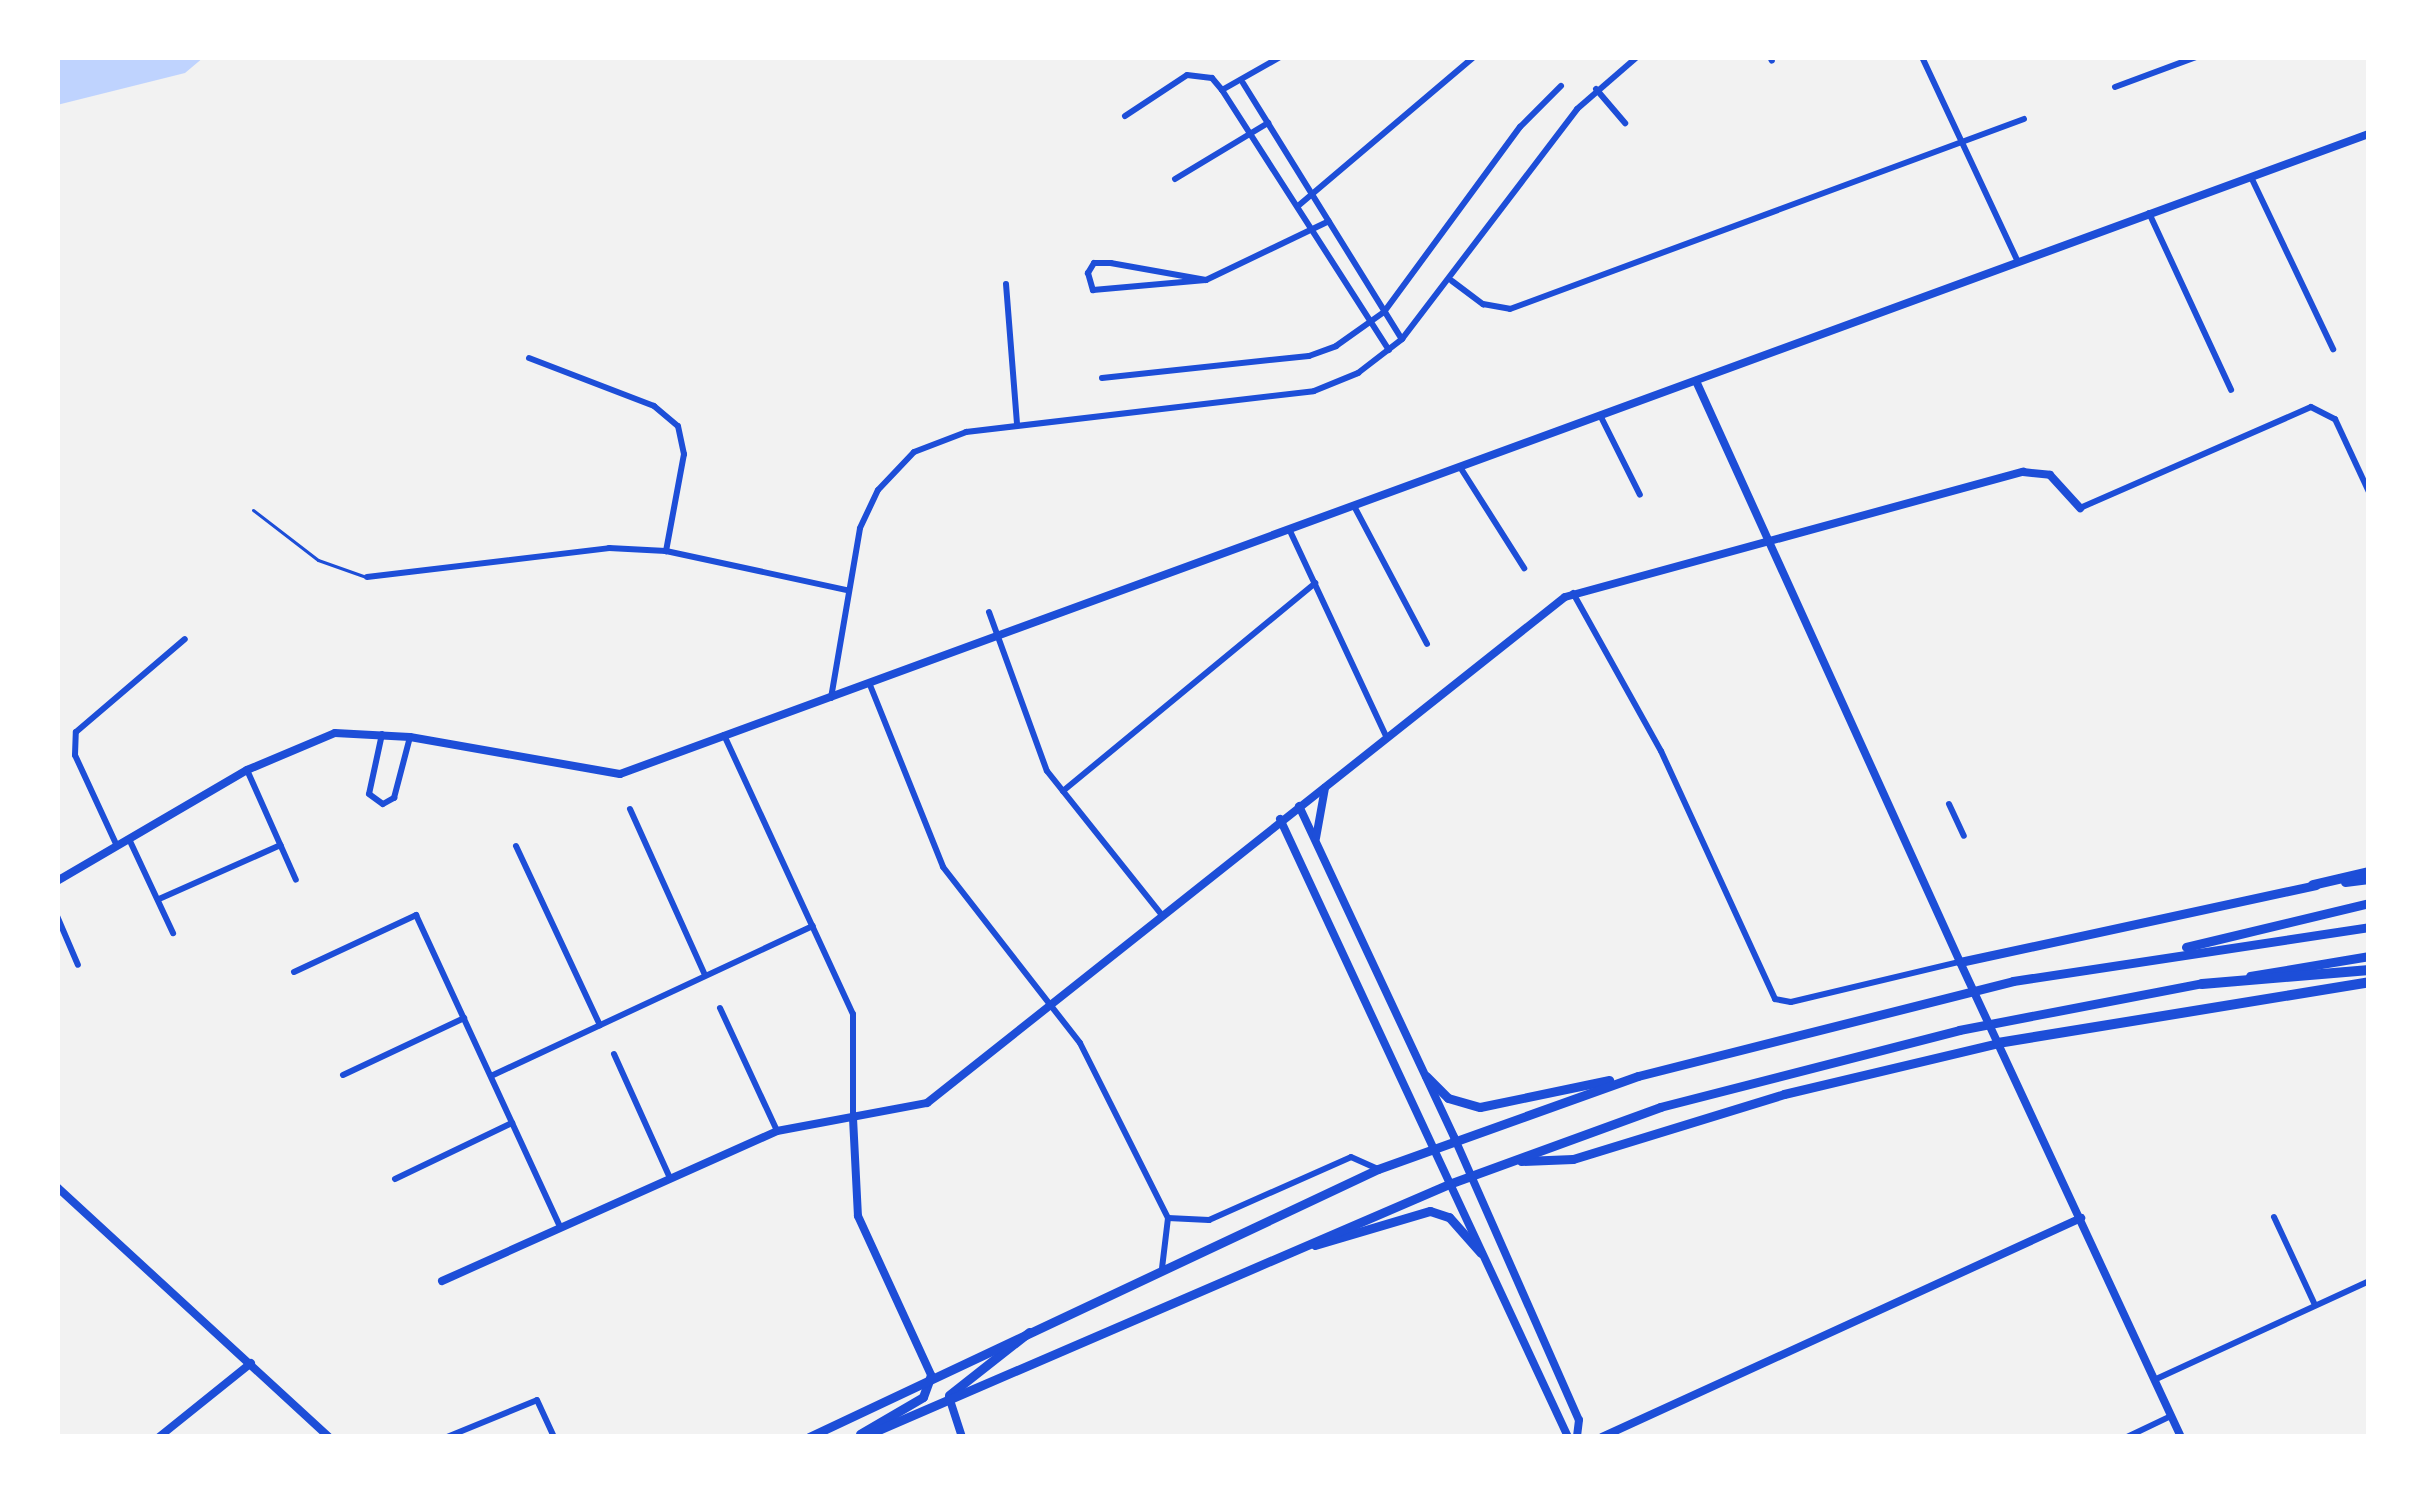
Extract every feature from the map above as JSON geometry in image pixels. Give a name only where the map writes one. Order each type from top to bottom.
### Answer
[{"type":"highway","points":[[2313,885],[2369,876]]},
{"type":"highway","points":[[2202,984],[2369,970]]},
{"type":"highway","points":[[1998,1043],[2369,982]]},
{"type":"main road","points":[[1960,962],[2313,885]]},
{"type":"main road","points":[[2140,958],[2369,903]]},
{"type":"main road","points":[[809,1437],[931,1375],[1378,1169],[1454,1137],[1638,1076],[2013,981],[2140,958],[2369,927]]},
{"type":"main road","points":[[859,1437],[1449,1184],[1660,1107],[1959,1030],[2369,956]]},
{"type":"main road","points":[[1510,1161],[1574,1159],[1784,1094],[1998,1043]]},
{"type":"main road","points":[[1426,1076],[1448,1098],[1480,1107],[1638,1076]]},
{"type":"main road","points":[[1310,1245],[1430,1211],[1449,1217],[1481,1253]]},
{"type":"main road","points":[[949,1396],[1033,1328]]},
{"type":"main road","points":[[859,1437],[923,1397],[931,1375]]},
{"type":"street","points":[[1222,90],[1243,83],[1280,57]]},
{"type":"street","points":[[1297,207],[1474,57]]},
{"type":"street","points":[[831,698],[864,515],[898,466],[949,436],[1314,391],[1390,352],[1595,89],[1637,57]]},
{"type":"street","points":[[1922,57],[2018,262]]},
{"type":"street","points":[[2115,87],[2196,57]]},
{"type":"street","points":[[1125,116],[1187,75],[1212,79],[1390,352]]},
{"type":"street","points":[[1243,83],[1402,339]]},
{"type":"street","points":[[1102,378],[1309,356],[1371,322],[1384,313],[1520,127],[1561,86]]},
{"type":"street","points":[[1595,89],[1625,123]]},
{"type":"street","points":[[1450,280],[1483,304],[1510,309],[2024,119]]},
{"type":"street","points":[[1175,179],[1268,123]]},
{"type":"street","points":[[57,880],[247,770],[316,737],[410,737],[552,767],[620,774],[2369,134]]},
{"type":"street","points":[[2252,177],[2332,349]]},
{"type":"street","points":[[2149,213],[2231,390]]},
{"type":"street","points":[[1206,280],[1094,262],[1093,290],[1206,280],[1329,221]]},
{"type":"street","points":[[1006,284],[1017,424]]},
{"type":"street","points":[[529,358],[654,406],[678,426],[684,454],[666,550]]},
{"type":"street","points":[[1696,381],[1764,543],[2181,1437]]},
{"type":"street","points":[[442,1281],[777,1131],[927,1103],[1280,819],[1573,593],[2030,471],[2053,477],[2080,508],[2311,407],[2335,419],[2369,492]]},
{"type":"street","points":[[1600,415],[1640,495]]},
{"type":"street","points":[[1460,467],[1524,568]]},
{"type":"street","points":[[1354,506],[1427,644]]},
{"type":"street","points":[[1290,530],[1386,736]]},
{"type":"street","points":[[368,577],[542,550],[666,550],[848,590]]},
{"type":"street","points":[[1062,792],[1315,584]]},
{"type":"street","points":[[1573,593],[1615,658],[1765,985],[1783,1002],[1960,962]]},
{"type":"street","points":[[989,612],[1062,792],[1162,915]]},
{"type":"street","points":[[117,846],[75,755],[76,732],[185,639]]},
{"type":"street","points":[[870,685],[944,867],[1081,1042],[1168,1219],[1162,1268]]},
{"type":"street","points":[[382,734],[369,794],[383,804],[394,798],[410,737]]},
{"type":"street","points":[[724,736],[854,1014],[859,1216],[931,1375]]},
{"type":"street","points":[[247,770],[296,880]]},
{"type":"street","points":[[1317,846],[1327,783]]},
{"type":"street","points":[[1949,804],[1964,836]]},
{"type":"street","points":[[1299,806],[1454,1137],[1579,1420],[1577,1437]]},
{"type":"street","points":[[630,809],[705,975]]},
{"type":"street","points":[[1280,819],[1568,1437]]},
{"type":"street","points":[[130,839],[173,933]]},
{"type":"street","points":[[159,899],[281,845]]},
{"type":"street","points":[[516,846],[600,1025]]},
{"type":"street","points":[[1328,919],[1346,910]]},
{"type":"street","points":[[294,972],[416,915],[560,1226]]},
{"type":"street","points":[[58,920],[78,965]]},
{"type":"street","points":[[491,1076],[812,926]]},
{"type":"street","points":[[720,1008],[777,1131]]},
{"type":"street","points":[[343,1075],[464,1018]]},
{"type":"street","points":[[614,1054],[671,1181]]},
{"type":"street","points":[[394,1179],[512,1123]]},
{"type":"street","points":[[1168,1219],[1209,1220],[1351,1157],[1378,1169]]},
{"type":"street","points":[[57,1187],[329,1437]]},
{"type":"street","points":[[1602,1437],[2080,1217]]},
{"type":"street","points":[[2275,1217],[2314,1305]]},
{"type":"street","points":[[2154,1380],[2369,1281]]},
{"type":"street","points":[[159,1437],[250,1363]]},
{"type":"street","points":[[949,1396],[962,1437]]},
{"type":"street","points":[[447,1437],[537,1400],[554,1437]]},
{"type":"street","points":[[2127,1437],[2171,1416]]},
{"type":"lane","points":[[253,510],[318,560],[368,577]]},
{"type":"water","points":[[57,57],[204,57],[185,73],[57,105]]}]
